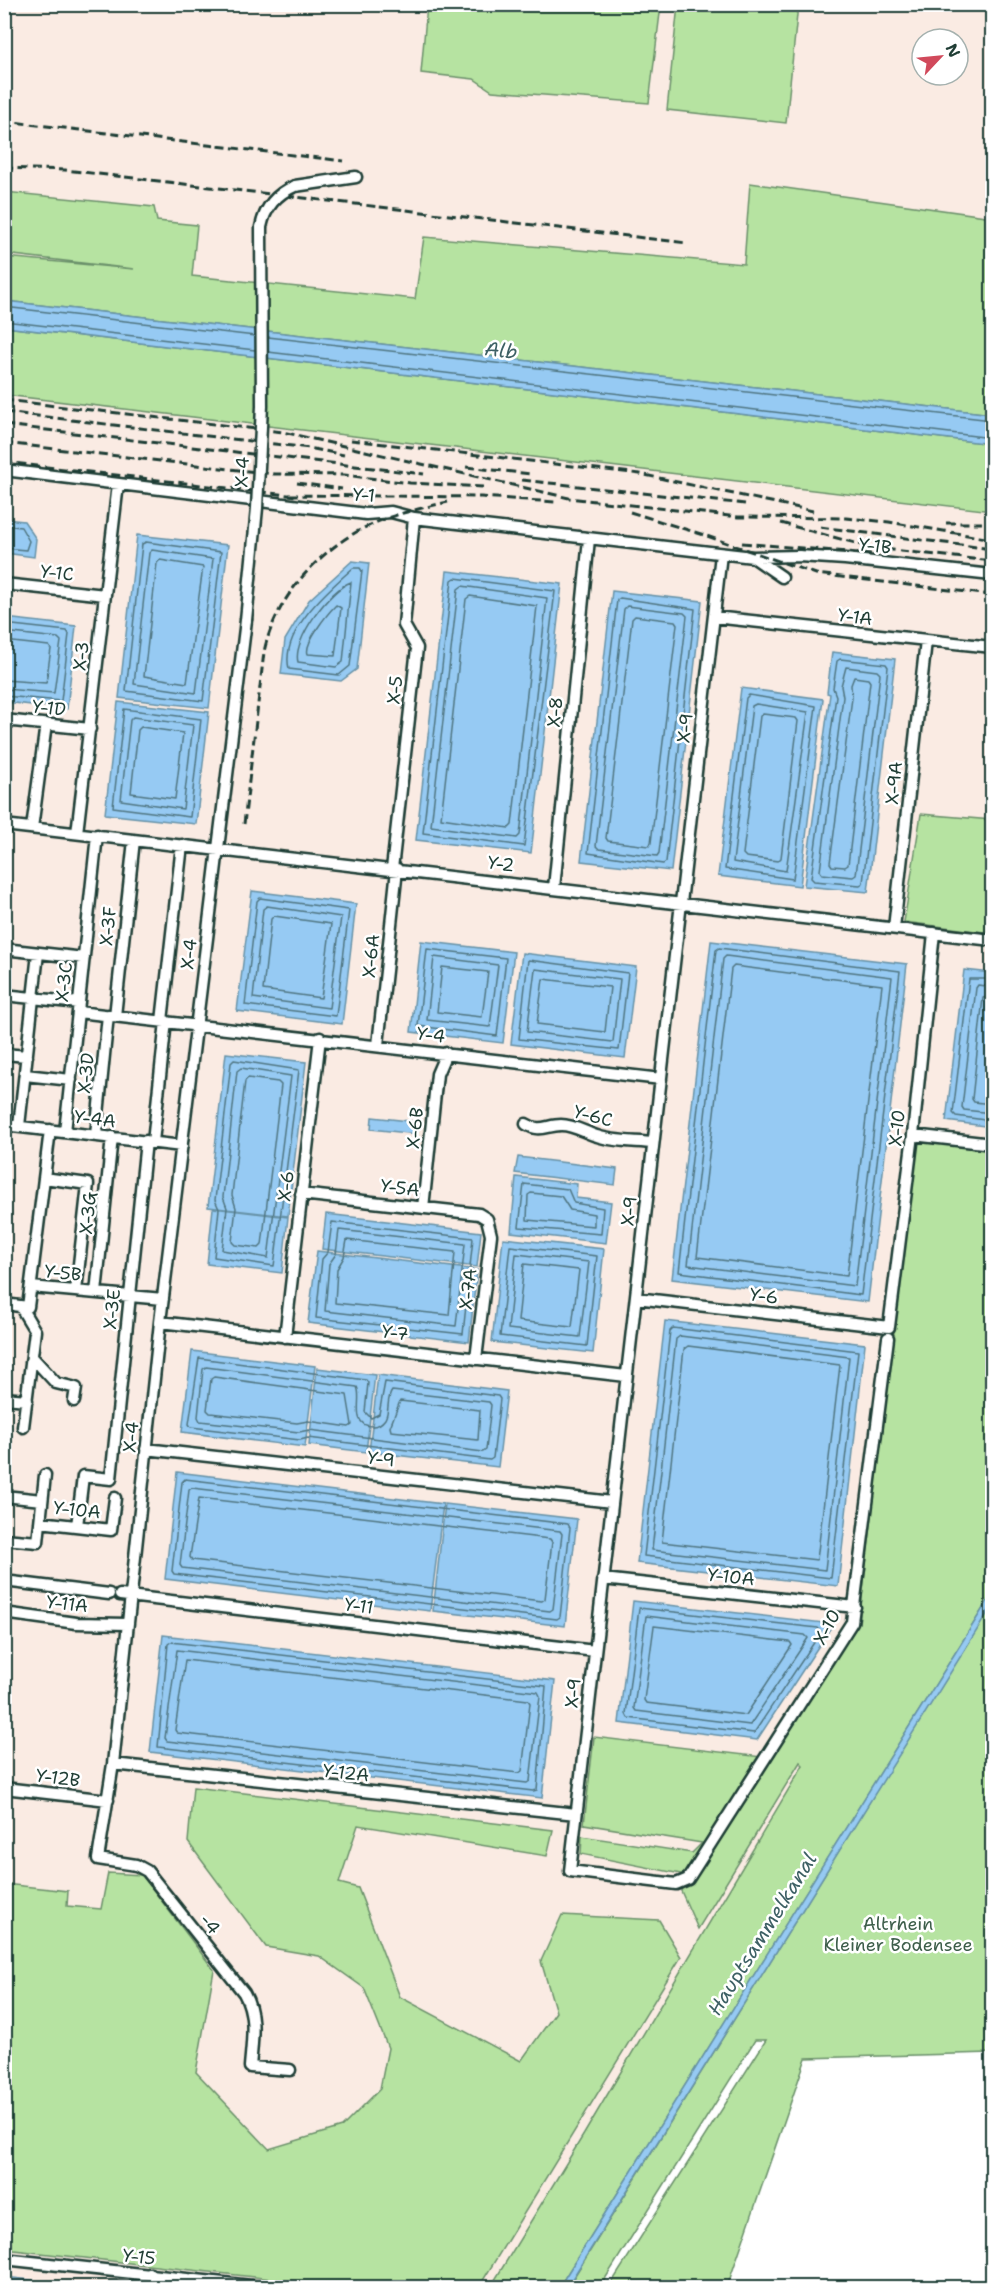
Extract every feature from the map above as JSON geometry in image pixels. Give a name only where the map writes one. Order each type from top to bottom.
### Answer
[{"type":"street","name":"X-4","points":[[108,1800],[127,1624],[120,1595],[146,1449],[219,850],[257,508],[262,406],[261,227],[273,200],[295,186],[356,177]]},
{"type":"street","name":"Y-1","points":[[4,470],[366,514],[391,512],[414,518],[721,554]]},
{"type":"street","name":"X-3","points":[[77,833],[118,484]]},
{"type":"street","name":"X-5","points":[[394,869],[417,648],[404,625],[414,518]]},
{"type":"street","name":"X-8","points":[[554,888],[589,539]]},
{"type":"street","name":"Y-1B","points":[[721,554],[844,559],[993,575]]},
{"type":"street","name":"X-9","points":[[570,1871],[721,554]]},
{"type":"street","name":"Y-1B","points":[[753,557],[782,577]]},
{"type":"street","name":"Y-1C","points":[[4,584],[105,595]]},
{"type":"street","name":"Y-1A","points":[[714,616],[993,647]]},
{"type":"street","name":"X-9A","points":[[894,928],[926,641]]},
{"type":"street","name":"Y-1D","points":[[4,720],[90,729]]},
{"type":"street","points":[[32,828],[46,724]]},
{"type":"street","name":"Y-2","points":[[4,825],[993,940]]},
{"type":"street","name":"X-3C","points":[[65,1132],[97,835]]},
{"type":"street","name":"X-3F","points":[[112,1015],[134,840]]},
{"type":"street","name":"X-3E","points":[[77,1526],[83,1476],[111,1479],[182,845]]},
{"type":"street","name":"X-6A","points":[[378,1045],[394,869]]},
{"type":"street","name":"X-10","points":[[570,1871],[676,1884],[688,1879],[852,1622],[913,1135],[934,933]]},
{"type":"street","points":[[4,949],[84,958]]},
{"type":"street","points":[[19,1126],[38,953]]},
{"type":"street","points":[[4,995],[33,998],[112,1015],[197,1024]]},
{"type":"street","name":"X-3D","points":[[96,1135],[112,1015]]},
{"type":"street","name":"Y-4","points":[[197,1024],[661,1079]]},
{"type":"street","name":"X-6","points":[[285,1337],[320,1038]]},
{"type":"street","name":"X-6B","points":[[423,1208],[436,1074],[446,1053]]},
{"type":"street","points":[[4,1054],[27,1056]]},
{"type":"street","points":[[25,1075],[71,1080]]},
{"type":"street","name":"Y-6C","points":[[526,1124],[533,1129],[546,1130],[560,1125],[581,1128],[597,1136],[653,1143]]},
{"type":"street","name":"Y-4A","points":[[4,1125],[182,1146]]},
{"type":"street","points":[[24,1427],[35,1331],[24,1307],[31,1287],[51,1130]]},
{"type":"street","points":[[913,1135],[993,1144]]},
{"type":"street","name":"X-3G","points":[[96,1293],[112,1137]]},
{"type":"street","points":[[44,1178],[88,1184],[76,1291]]},
{"type":"street","name":"Y-5A","points":[[302,1194],[479,1214],[490,1224]]},
{"type":"street","name":"X-7A","points":[[476,1359],[491,1235],[490,1224]]},
{"type":"street","name":"Y-5B","points":[[31,1287],[163,1299]]},
{"type":"street","name":"Y-6","points":[[636,1298],[888,1332]]},
{"type":"street","points":[[4,1304],[24,1307]]},
{"type":"street","name":"Y-7","points":[[160,1322],[626,1376]]},
{"type":"street","points":[[33,1358],[56,1383],[76,1388],[74,1401]]},
{"type":"street","points":[[4,1398],[27,1400]]},
{"type":"street","name":"Y-9","points":[[146,1449],[612,1502]]},
{"type":"street","points":[[4,1539],[38,1542],[45,1475]]},
{"type":"street","points":[[4,1496],[42,1500]]},
{"type":"street","name":"Y-10A","points":[[40,1522],[111,1530],[115,1498]]},
{"type":"street","name":"Y-10A","points":[[603,1579],[855,1607]]},
{"type":"street","name":"Y-11","points":[[4,1581],[595,1651]]},
{"type":"street","name":"Y-11A","points":[[4,1613],[76,1623],[127,1624]]},
{"type":"street","name":"Y-12A","points":[[113,1764],[576,1814]]},
{"type":"street","name":"Y-12B","points":[[4,1788],[108,1800]]},
{"type":"street","name":"-4","points":[[108,1800],[98,1859],[136,1865],[147,1871],[244,1992],[253,2018],[250,2067],[290,2070]]},
{"type":"street","name":"Y-15","points":[[4,2259],[269,2288]]},
{"type":"street","points":[[149,2288],[150,2274]]},
{"type":"shaded area","points":[[5,5],[992,5],[992,373],[5,259]]},
{"type":"shaded area","points":[[5,395],[992,511],[992,1460],[490,2287],[5,2288]]},
{"type":"green space","points":[[427,5],[661,5],[649,103],[492,91],[474,79],[421,73]]},
{"type":"green space","points":[[678,5],[798,5],[786,123],[667,110]]},
{"type":"green space","points":[[750,183],[992,217],[992,414],[5,301],[5,257],[134,269],[5,254],[5,192],[154,207],[157,221],[197,225],[192,276],[415,299],[424,237],[744,264]]},
{"type":"green space","points":[[5,327],[992,444],[992,511],[5,395]]},
{"type":"green space","points":[[921,814],[992,820],[992,933],[904,922]]},
{"type":"green space","points":[[917,1140],[992,1148],[992,1594],[559,2287],[490,2288],[803,1765],[800,1762],[698,1929],[681,1891],[686,1875],[581,1854],[582,1836],[692,1853],[702,1843],[584,1824],[594,1737],[770,1758],[859,1623]]},
{"type":"green space","name":"Altrhein Kleiner Bodensee","points":[[992,1605],[992,2053],[806,2058],[727,2287],[609,2287],[766,2040],[755,2040],[600,2287],[567,2288]]},
{"type":"green space","points":[[193,1787],[553,1830],[547,1856],[358,1825],[339,1883],[358,1888],[400,1997],[521,2061],[556,2012],[541,1961],[562,1915],[659,1920],[681,1957],[479,2287],[343,2287],[5,2249],[5,1884],[68,1891],[67,1906],[101,1909],[108,1873],[142,1875],[214,1970],[196,2072],[269,2149],[342,2127],[380,2089],[388,2048],[364,1988],[319,1956],[266,1947],[188,1842]]},
{"type":"water","points":[[5,301],[992,414],[992,444],[5,327]]},
{"type":"water","points":[[5,519],[24,521],[36,539],[34,557],[5,553]]},
{"type":"water","points":[[137,535],[228,545],[209,708],[119,698]]},
{"type":"water","points":[[352,561],[369,563],[357,669],[341,681],[281,674],[285,640],[309,600]]},
{"type":"water","points":[[447,571],[562,584],[531,853],[416,840]]},
{"type":"water","points":[[612,591],[702,601],[671,871],[581,861]]},
{"type":"water","points":[[5,618],[76,626],[67,709],[5,702]]},
{"type":"water","points":[[832,652],[895,659],[868,892],[804,886],[830,694],[827,693]]},
{"type":"water","points":[[741,688],[823,699],[800,886],[718,876]]},
{"type":"water","points":[[118,702],[209,712],[196,824],[105,814]]},
{"type":"water","points":[[252,891],[356,904],[342,1024],[237,1011]]},
{"type":"water","points":[[421,941],[514,952],[503,1043],[411,1032]]},
{"type":"water","points":[[711,941],[907,964],[868,1302],[672,1279]]},
{"type":"water","points":[[522,953],[636,967],[625,1058],[511,1044]]},
{"type":"water","points":[[964,970],[992,973],[992,1127],[946,1121]]},
{"type":"water","points":[[226,1053],[306,1062],[288,1216],[208,1207]]},
{"type":"water","points":[[372,1117],[418,1122],[417,1134],[371,1129]]},
{"type":"water","points":[[518,1157],[617,1169],[615,1185],[515,1173]]},
{"type":"water","points":[[516,1177],[577,1184],[576,1198],[611,1202],[606,1243],[511,1232]]},
{"type":"water","points":[[213,1208],[288,1217],[282,1273],[207,1264]]},
{"type":"water","points":[[326,1214],[481,1232],[477,1267],[322,1249]]},
{"type":"water","points":[[503,1238],[604,1249],[593,1353],[492,1342]]},
{"type":"water","points":[[317,1251],[477,1270],[469,1342],[308,1323]]},
{"type":"water","points":[[665,1321],[865,1344],[838,1586],[637,1563]]},
{"type":"water","points":[[192,1351],[315,1366],[305,1447],[182,1432]]},
{"type":"water","points":[[317,1368],[375,1375],[366,1452],[309,1445]]},
{"type":"water","points":[[378,1375],[507,1391],[498,1467],[369,1452]]},
{"type":"water","points":[[177,1472],[443,1504],[430,1611],[165,1579]]},
{"type":"water","points":[[445,1504],[577,1519],[565,1626],[433,1611]]},
{"type":"water","points":[[992,1594],[992,1606],[567,2287],[559,2287]]},
{"type":"water","points":[[633,1601],[833,1624],[757,1740],[619,1723]]},
{"type":"water","points":[[163,1635],[555,1681],[542,1798],[150,1752]]},
{"type":"water","points":[[5,2277],[90,2287],[5,2287]]},
{"type":"railway","points":[[4,121],[344,161]]},
{"type":"railway","points":[[4,168],[65,170],[687,243]]},
{"type":"railway","points":[[4,400],[283,432],[569,498],[738,517],[846,518],[889,522],[992,539]]},
{"type":"railway","points":[[4,412],[309,448],[344,455]]},
{"type":"railway","points":[[4,425],[424,474]]},
{"type":"railway","points":[[351,440],[640,474],[813,511]]},
{"type":"railway","points":[[4,443],[274,474],[344,475],[410,483],[483,487]]},
{"type":"railway","points":[[4,462],[296,496]]},
{"type":"railway","points":[[466,467],[531,474]]},
{"type":"railway","points":[[522,480],[745,504]]},
{"type":"railway","points":[[297,483],[342,489]]},
{"type":"railway","points":[[289,495],[481,497],[556,502]]},
{"type":"railway","points":[[244,824],[264,652],[270,631],[292,590],[323,556],[361,529],[398,515],[448,502]]},
{"type":"railway","points":[[630,512],[816,574],[992,595]]},
{"type":"railway","points":[[781,523],[874,548],[992,561]]},
{"type":"railway","points":[[946,523],[992,523]]},
{"type":"railway","points":[[820,527],[992,549]]},
{"type":"railway","points":[[742,543],[871,554]]},
{"type":"water label","name":"Alb","points":[[501,350]]},
{"type":"water label","name":"Hauptsammelkanal","points":[[762,1934]]}]
